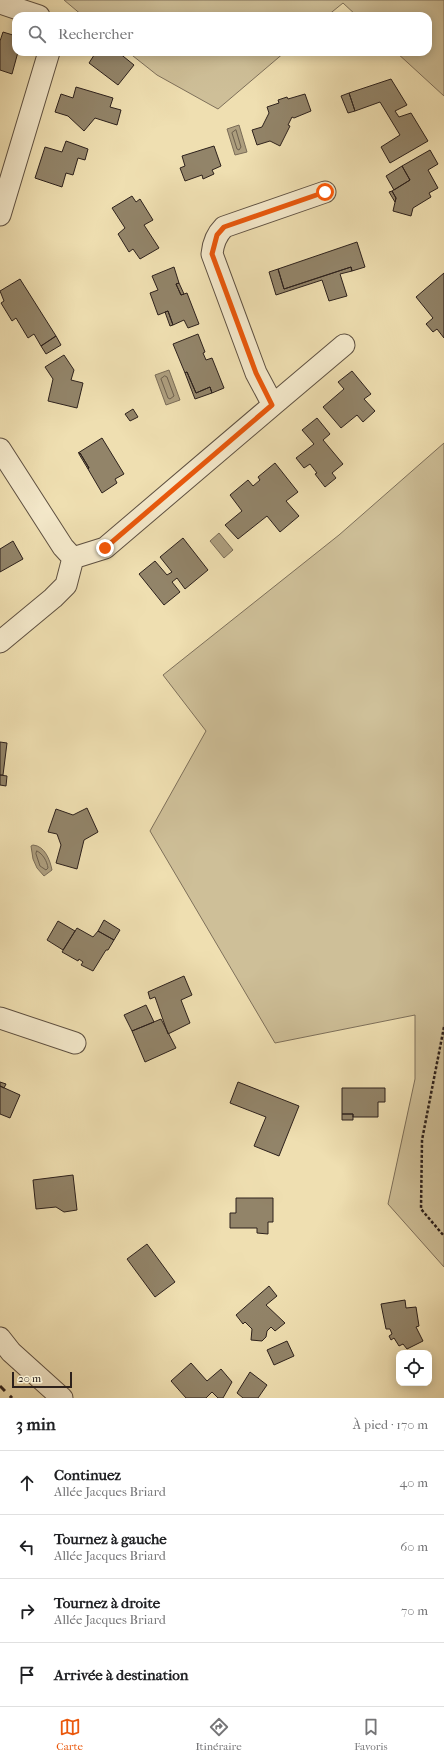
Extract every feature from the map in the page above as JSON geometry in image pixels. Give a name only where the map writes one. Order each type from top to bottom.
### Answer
[{"type":"street","points":[[0,3],[26,12]]},
{"type":"street","points":[[0,215],[49,56]]},
{"type":"street","points":[[272,405],[256,373],[212,254],[213,243],[217,235],[224,227],[325,192]]},
{"type":"street","points":[[73,558],[105,548],[344,345]]},
{"type":"street","points":[[0,448],[63,547],[73,558]]},
{"type":"street","points":[[0,642],[53,598],[66,585],[73,558]]},
{"type":"street","points":[[0,1018],[75,1043]]},
{"type":"street","points":[[0,1338],[12,1352],[62,1398]]},
{"type":"path","points":[[444,1027],[422,1140],[421,1209],[444,1236]]},
{"type":"shaded area","points":[[64,0],[444,0],[444,96],[400,56],[432,56],[432,12],[353,12],[343,3],[332,12],[78,12]]},
{"type":"shaded area","points":[[133,56],[280,56],[218,109],[157,75]]},
{"type":"shaded area","points":[[444,443],[444,1267],[388,1204],[415,1079],[415,1015],[275,1043],[150,831],[206,731],[163,675],[339,535]]},
{"type":"water","points":[[239,125],[247,152],[235,155],[227,129]]},
{"type":"water","points":[[169,370],[180,400],[166,405],[155,375]]},
{"type":"water","points":[[219,533],[233,550],[224,558],[210,541]]},
{"type":"water","points":[[33,845],[44,851],[50,862],[52,870],[44,876],[37,868],[33,859],[31,846]]},
{"type":"building","points":[[3,32],[12,35],[12,56],[17,56],[12,74],[0,70],[0,41]]},
{"type":"building","points":[[93,56],[123,56],[134,65],[118,85],[89,63]]},
{"type":"building","points":[[391,79],[407,105],[395,111],[399,117],[411,113],[428,141],[390,163],[381,147],[400,135],[380,102],[355,111],[349,93]]},
{"type":"building","points":[[76,87],[113,98],[110,107],[121,110],[117,125],[95,118],[84,131],[68,116],[55,112],[61,94],[73,98]]},
{"type":"building","points":[[349,93],[355,111],[348,113],[341,96]]},
{"type":"building","points":[[305,94],[311,111],[294,118],[292,117],[288,125],[290,126],[280,146],[270,141],[257,145],[252,130],[262,127],[269,113],[267,107],[279,103],[278,100]]},
{"type":"building","points":[[66,141],[88,149],[85,160],[78,158],[73,175],[66,173],[62,187],[35,178],[45,147],[62,152]]},
{"type":"building","points":[[214,146],[221,166],[212,170],[214,174],[203,179],[202,175],[185,181],[180,168],[185,166],[182,156]]},
{"type":"building","points":[[430,150],[438,164],[428,170],[438,188],[429,193],[431,197],[413,208],[411,216],[393,211],[396,198],[392,191],[410,180],[402,166]]},
{"type":"building","points":[[402,166],[410,180],[394,190],[386,176]]},
{"type":"building","points":[[392,191],[396,198],[395,202],[389,192]]},
{"type":"building","points":[[132,196],[136,202],[140,199],[153,220],[144,225],[159,248],[140,259],[133,249],[129,252],[118,234],[125,228],[112,208]]},
{"type":"building","points":[[357,242],[365,267],[352,271],[351,267],[284,289],[278,269]]},
{"type":"building","points":[[174,267],[179,283],[176,284],[181,295],[187,293],[199,324],[188,328],[184,320],[173,325],[168,311],[158,315],[150,293],[158,290],[152,276]]},
{"type":"building","points":[[351,267],[352,271],[340,274],[347,296],[329,301],[322,280],[276,295],[269,272],[278,269],[284,289]]},
{"type":"building","points":[[444,273],[444,338],[437,329],[433,332],[426,324],[433,318],[416,297]]},
{"type":"building","points":[[20,279],[56,336],[41,346],[34,334],[28,338],[16,318],[12,321],[1,303],[4,301],[0,291]]},
{"type":"building","points":[[179,283],[184,294],[181,295],[176,284]]},
{"type":"building","points":[[168,311],[173,325],[170,326],[165,312]]},
{"type":"building","points":[[198,334],[205,352],[203,353],[206,360],[212,358],[224,388],[212,393],[210,387],[196,393],[187,372],[185,373],[173,344]]},
{"type":"building","points":[[56,336],[61,345],[46,354],[41,346]]},
{"type":"building","points":[[64,355],[74,370],[71,380],[83,383],[77,408],[48,401],[53,379],[45,367]]},
{"type":"building","points":[[352,371],[371,394],[364,399],[375,411],[363,422],[357,415],[341,428],[323,407],[344,389],[338,382]]},
{"type":"building","points":[[187,372],[196,393],[210,387],[212,393],[195,399],[185,373]]},
{"type":"building","points":[[133,409],[138,417],[130,421],[125,414]]},
{"type":"building","points":[[317,418],[330,434],[323,440],[343,464],[332,473],[336,478],[325,487],[315,474],[317,473],[310,464],[304,468],[296,458],[314,444],[302,430]]},
{"type":"building","points":[[102,438],[124,474],[115,479],[117,483],[102,493],[80,453],[78,453]]},
{"type":"building","points":[[80,453],[89,468],[88,469],[79,454]]},
{"type":"building","points":[[275,463],[298,492],[286,501],[299,516],[280,532],[267,516],[238,539],[225,525],[242,511],[230,495],[248,480],[253,486],[260,480],[258,477]]},
{"type":"building","points":[[183,538],[208,570],[185,589],[177,578],[172,582],[180,592],[164,605],[139,574],[155,561],[167,575],[172,572],[160,557]]},
{"type":"building","points":[[13,541],[23,559],[0,572],[0,549]]},
{"type":"building","points":[[0,742],[7,743],[3,775],[0,775]]},
{"type":"building","points":[[0,775],[7,776],[6,786],[0,785]]},
{"type":"building","points":[[87,808],[98,832],[84,840],[77,869],[56,863],[61,845],[57,834],[48,832],[56,809],[73,815]]},
{"type":"building","points":[[104,920],[120,930],[114,940],[98,931]]},
{"type":"building","points":[[58,921],[75,931],[63,950],[47,940]]},
{"type":"building","points":[[77,928],[93,937],[98,931],[114,940],[93,971],[81,965],[83,962],[79,959],[78,961],[62,952]]},
{"type":"building","points":[[184,976],[192,995],[181,1000],[190,1023],[168,1034],[155,997],[150,999],[148,992]]},
{"type":"building","points":[[146,1005],[154,1022],[132,1031],[124,1015]]},
{"type":"building","points":[[161,1019],[176,1048],[145,1062],[132,1031]]},
{"type":"building","points":[[0,1082],[6,1084],[4,1088],[0,1086]]},
{"type":"building","points":[[238,1082],[299,1106],[279,1156],[254,1146],[266,1117],[230,1103]]},
{"type":"building","points":[[0,1086],[20,1095],[10,1118],[0,1114]]},
{"type":"building","points":[[342,1088],[385,1088],[385,1102],[378,1102],[378,1117],[353,1117],[353,1114],[342,1114]]},
{"type":"building","points":[[342,1114],[353,1114],[353,1120],[342,1120]]},
{"type":"building","points":[[73,1175],[77,1210],[64,1212],[56,1207],[36,1209],[33,1180]]},
{"type":"building","points":[[236,1198],[273,1198],[273,1222],[268,1222],[268,1234],[257,1233],[257,1228],[230,1228],[230,1213],[236,1213]]},
{"type":"building","points":[[147,1244],[175,1282],[155,1297],[127,1259]]},
{"type":"building","points":[[269,1286],[277,1296],[266,1305],[285,1323],[275,1331],[271,1327],[267,1331],[266,1337],[262,1341],[251,1340],[252,1329],[245,1322],[243,1324],[236,1315]]},
{"type":"building","points":[[405,1300],[406,1308],[416,1307],[419,1326],[416,1327],[423,1341],[407,1349],[403,1344],[399,1346],[394,1338],[391,1340],[389,1336],[392,1334],[390,1329],[386,1329],[381,1304]]},
{"type":"building","points":[[287,1341],[294,1356],[274,1365],[267,1350]]},
{"type":"building","points":[[191,1363],[207,1381],[221,1369],[232,1382],[223,1398],[218,1398],[212,1392],[206,1398],[186,1398],[171,1381]]},
{"type":"building","points":[[250,1372],[267,1385],[258,1398],[243,1398],[237,1393]]},
{"type":"railway","points":[[0,1386],[12,1398]]},
{"type":"route","points":[[105,548],[272,405],[256,373],[212,254],[213,243],[217,235],[224,227],[325,192]]}]
